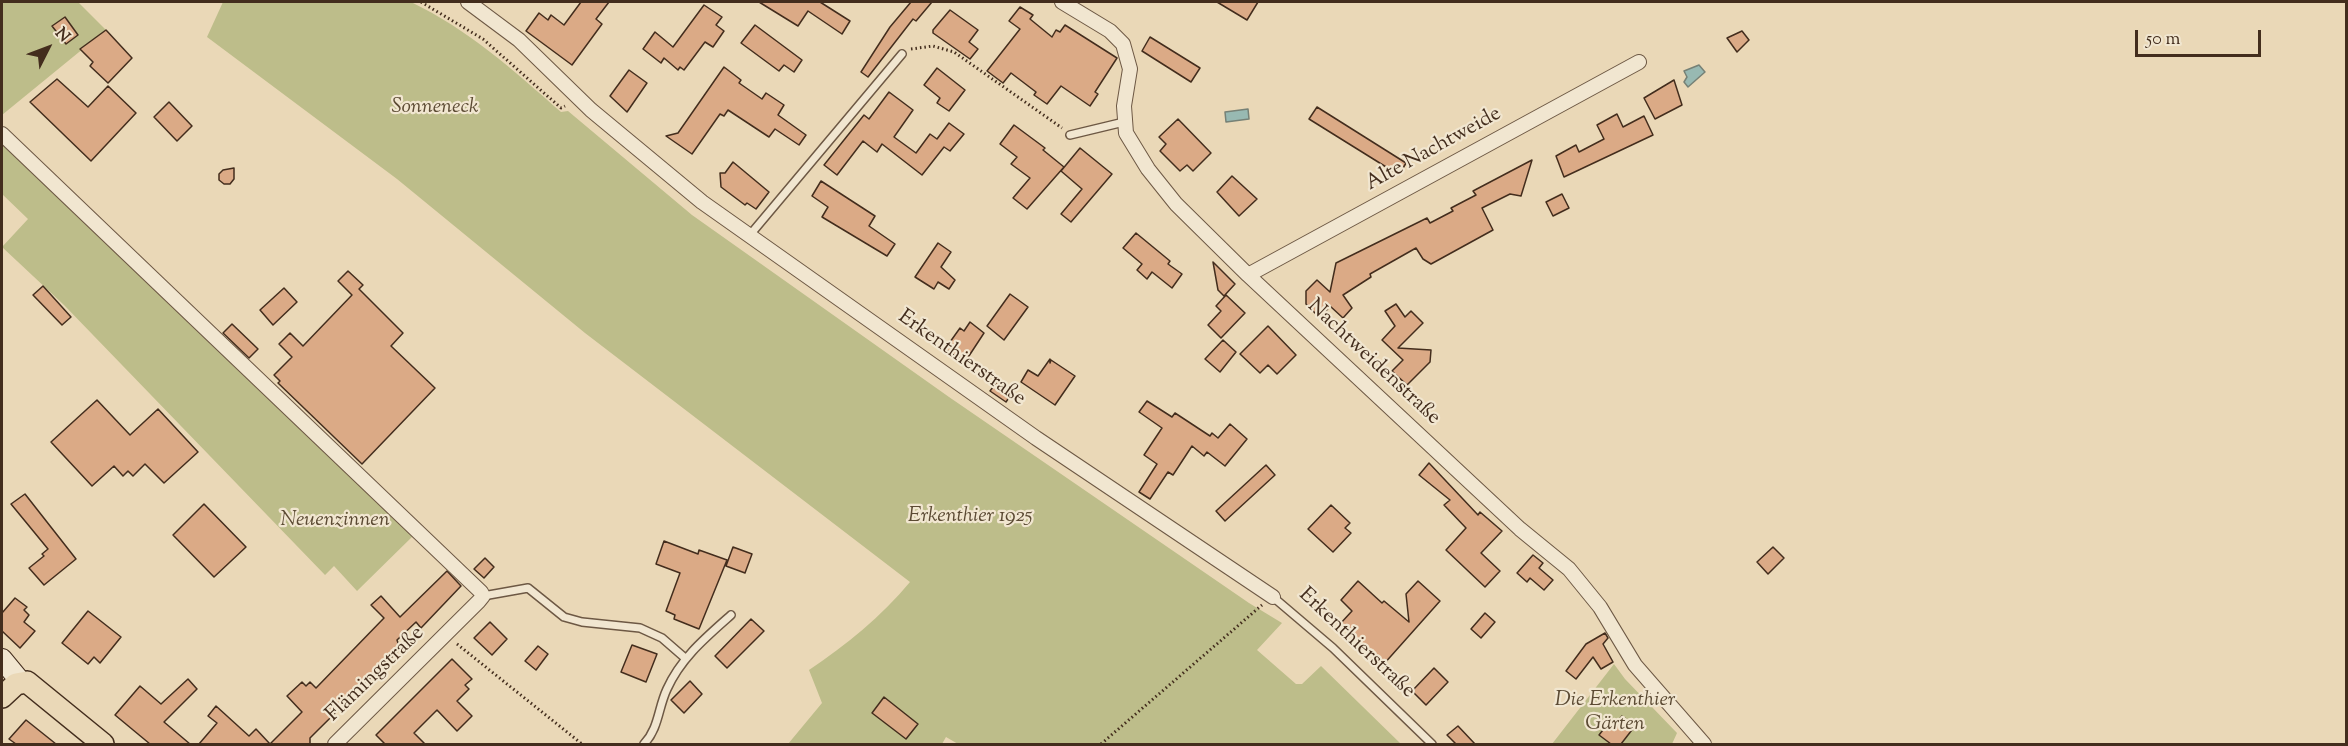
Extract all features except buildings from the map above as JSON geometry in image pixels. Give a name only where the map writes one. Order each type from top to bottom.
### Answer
[{"type":"main road","points":[[2,697],[21,682],[33,686],[103,744]]},
{"type":"street","name":"Erkenthierstraße","points":[[468,2],[519,40],[578,98],[671,178],[749,236],[1064,458],[1273,597]]},
{"type":"street","name":"Nachtweidenstraße","points":[[1062,2],[1110,31],[1127,52],[1130,69],[1124,122],[1132,144],[1158,183],[1248,275],[1520,529],[1569,569],[1600,607],[1635,665],[1704,744]]},
{"type":"street","name":"Alte Nachtweide","points":[[1248,275],[1640,62]]},
{"type":"street","points":[[2,134],[476,586],[483,596],[446,636]]},
{"type":"street","name":"Flämingstraße","points":[[335,744],[446,636]]},
{"type":"street","points":[[2,659],[21,682]]},
{"type":"lane","points":[[749,236],[902,54]]},
{"type":"lane","points":[[1070,135],[1124,122]]},
{"type":"lane","points":[[483,596],[528,588],[564,617],[582,622],[640,628],[662,638],[685,658]]},
{"type":"lane","name":"Erkenthierstraße","points":[[1273,597],[1333,648],[1432,744]]},
{"type":"lane","points":[[644,744],[655,727],[665,691],[685,658],[730,615]]},
{"type":"path","points":[[421,2],[483,39],[561,108],[578,98]]},
{"type":"path","points":[[902,54],[916,47],[933,46],[954,52],[1070,135]]},
{"type":"path","points":[[1101,744],[1273,597]]},
{"type":"path","points":[[446,636],[582,744]]},
{"type":"green space","points":[[3,2],[78,2],[106,30],[2,115]]},
{"type":"green space","points":[[223,2],[411,2],[452,25],[490,52],[561,112],[568,111],[692,215],[949,397],[1249,603],[1282,623],[1257,650],[1296,684],[1302,684],[1321,666],[1401,744],[958,744],[946,737],[942,744],[788,744],[822,703],[809,670],[863,629],[888,607],[910,582],[585,333],[397,179],[207,37]]},
{"type":"green space","name":"Neuenzinnen","points":[[3,142],[414,535],[357,591],[334,566],[325,575],[64,305],[2,247],[28,219],[2,194]]},
{"type":"green space","name":"Die Erkenthier Gärten","points":[[1614,664],[1625,679],[1677,733],[1672,744],[1552,744]]},
{"type":"water","points":[[1699,65],[1705,72],[1688,87],[1684,82],[1687,77],[1684,71]]},
{"type":"water","points":[[1248,109],[1249,119],[1226,122],[1225,112]]},
{"type":"park label","name":"Sonneneck","points":[[435,108]]},
{"type":"park label","name":"Erkenthier 1925","points":[[970,517]]}]
